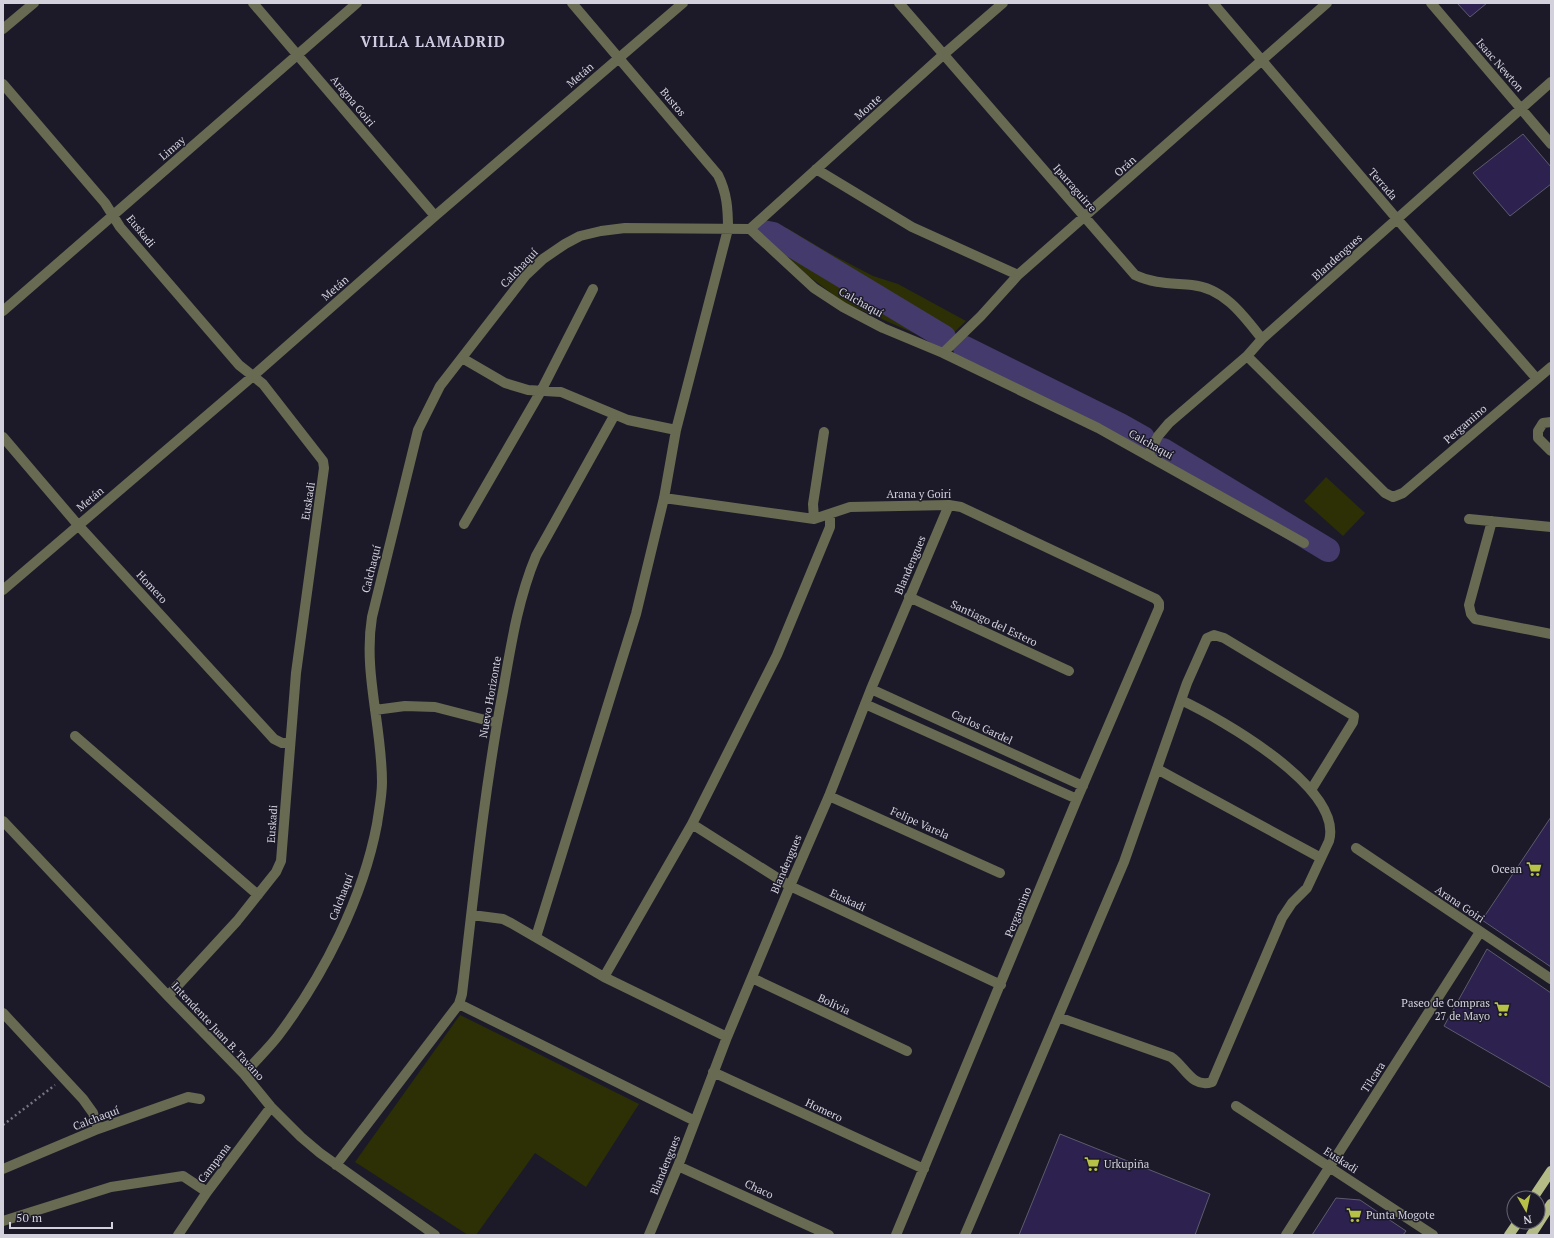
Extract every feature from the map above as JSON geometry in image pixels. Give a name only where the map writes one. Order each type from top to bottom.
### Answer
[{"type":"main road","points":[[1538,1190],[1551,1171]]},
{"type":"main road","points":[[1531,1235],[1551,1204]]},
{"type":"street","points":[[3,29],[34,3]]},
{"type":"street","name":"Aragna Goiri","points":[[253,3],[435,216]]},
{"type":"street","name":"Limay","points":[[3,311],[357,3]]},
{"type":"street","name":"Bustos","points":[[536,937],[636,614],[664,498],[676,430],[728,229],[728,202],[725,188],[718,175],[572,3]]},
{"type":"street","name":"Metán","points":[[3,590],[253,376],[435,216],[683,3]]},
{"type":"street","name":"Iparraguirre","points":[[899,3],[1135,275],[1154,283],[1194,285],[1215,291],[1242,314],[1262,339]]},
{"type":"street","name":"Monte","points":[[750,230],[943,55],[1003,3]]},
{"type":"street","name":"Terrada","points":[[1213,3],[1397,219],[1537,379]]},
{"type":"street","name":"Orán","points":[[943,353],[981,316],[1018,276],[1327,3]]},
{"type":"street","name":"Isaac Newton","points":[[1431,3],[1551,144]]},
{"type":"street","name":"Blandengues","points":[[1148,456],[1158,436],[1169,423],[1247,356],[1262,339],[1551,82]]},
{"type":"street","name":"Euskadi","points":[[3,84],[105,203],[120,227],[239,365],[262,384],[322,461],[324,468],[296,673],[289,744],[281,861],[276,872],[258,895],[168,996]]},
{"type":"street","points":[[816,169],[912,227],[1018,276]]},
{"type":"street","name":"Calchaquí","points":[[244,1074],[278,1036],[316,979],[338,937],[371,854],[382,783],[368,642],[372,617],[418,430],[440,386],[526,275],[543,259],[564,244],[580,236],[625,228],[750,230],[814,288],[843,307],[883,328],[943,353],[1098,428],[1304,543]]},
{"type":"street","points":[[464,524],[541,391],[592,289]]},
{"type":"street","name":"Pergamino","points":[[1247,356],[1385,493],[1393,497],[1403,493],[1551,366]]},
{"type":"street","points":[[462,358],[505,383],[528,390],[561,392],[614,416],[676,430]]},
{"type":"street","name":"Nuevo Horizonte","points":[[459,1004],[462,994],[472,915],[482,822],[497,723],[514,628],[528,576],[536,556],[614,416]]},
{"type":"street","points":[[1551,422],[1543,423],[1538,431],[1538,438],[1551,451]]},
{"type":"street","points":[[814,519],[813,504],[824,432]]},
{"type":"street","name":"Homero","points":[[3,437],[78,525],[274,738],[282,743],[289,744]]},
{"type":"street","name":"Arana y Goiri","points":[[664,498],[814,519],[850,507],[949,504],[961,507],[1156,599]]},
{"type":"street","name":"Blandengues","points":[[649,1235],[678,1166],[727,1037],[829,796],[871,689],[949,504]]},
{"type":"street","points":[[604,977],[692,824],[777,655],[830,528],[830,514]]},
{"type":"street","points":[[1469,519],[1551,527]]},
{"type":"street","points":[[1492,521],[1468,605],[1471,614],[1475,619],[1551,634]]},
{"type":"street","name":"Santiago del Estero","points":[[909,597],[1070,671]]},
{"type":"street","name":"Pergamino","points":[[896,1235],[1077,799],[1159,608],[1159,603],[1156,599]]},
{"type":"street","points":[[965,1235],[1124,862],[1181,700],[1207,638],[1214,636],[1224,638],[1354,716],[1354,722],[1311,790]]},
{"type":"street","name":"Carlos Gardel","points":[[871,689],[1083,786]]},
{"type":"street","points":[[1058,1016],[1171,1057],[1179,1062],[1187,1076],[1207,1084],[1212,1082],[1282,918],[1292,903],[1307,888],[1331,833],[1330,821],[1311,790],[1295,774],[1261,746],[1210,714],[1181,700]]},
{"type":"street","points":[[865,704],[1077,799]]},
{"type":"street","points":[[375,710],[405,706],[435,707],[497,723]]},
{"type":"street","points":[[75,736],[258,895]]},
{"type":"street","points":[[1157,769],[1321,858]]},
{"type":"street","name":"Felipe Varela","points":[[829,796],[1000,873]]},
{"type":"street","name":"Intendente Juan B. Tavano","points":[[3,821],[168,996],[244,1074],[271,1107],[301,1137],[430,1233]]},
{"type":"street","name":"Euskadi","points":[[692,824],[790,886],[1001,985]]},
{"type":"street","name":"Arana Goiri","points":[[1356,848],[1551,979]]},
{"type":"street","points":[[472,915],[503,919],[604,977],[727,1037]]},
{"type":"street","name":"Tilcara","points":[[1286,1235],[1480,932]]},
{"type":"street","name":"Bolivia","points":[[752,978],[907,1051]]},
{"type":"street","points":[[336,1164],[459,1004],[695,1121]]},
{"type":"street","points":[[3,1014],[64,1079],[93,1113],[98,1129]]},
{"type":"street","name":"Homero","points":[[713,1072],[924,1169]]},
{"type":"street","name":"Calchaquí","points":[[3,1169],[98,1129],[188,1097],[200,1099]]},
{"type":"street","name":"Euskadi","points":[[1236,1106],[1330,1166],[1432,1235]]},
{"type":"street","name":"Campana","points":[[178,1235],[207,1192],[271,1107]]},
{"type":"street","name":"Chaco","points":[[678,1166],[829,1235]]},
{"type":"street","points":[[3,1221],[110,1187],[183,1176],[207,1192]]},
{"type":"path","points":[[3,1126],[64,1079]]},
{"type":"green space","points":[[767,227],[787,228],[829,253],[873,276],[898,284],[966,321],[943,343],[932,341],[843,302],[806,274],[766,236]]},
{"type":"green space","points":[[1326,477],[1365,513],[1343,536],[1304,501]]},
{"type":"green space","points":[[460,1015],[639,1104],[586,1187],[535,1153],[476,1235],[468,1235],[355,1162]]},
{"type":"building","points":[[1457,3],[1487,3],[1470,17]]},
{"type":"building","points":[[1523,134],[1551,167],[1551,184],[1510,216],[1473,173]]},
{"type":"building","name":"Ocean","points":[[1551,817],[1551,967],[1482,920]]},
{"type":"building","name":"Paseo de Compras 27 de Mayo","points":[[1487,949],[1551,993],[1551,1088],[1444,1026]]},
{"type":"building","name":"Urkupiña","points":[[1060,1134],[1210,1194],[1195,1235],[1019,1235]]},
{"type":"building","name":"Punta Mogote","points":[[1336,1198],[1360,1200],[1406,1231],[1403,1235],[1312,1235]]},
{"type":"waterway","points":[[763,232],[773,234],[944,337]]},
{"type":"waterway","points":[[965,348],[1120,425],[1143,438]]},
{"type":"waterway","points":[[1163,450],[1328,550]]},
{"type":"place","name":"Ocean","points":[[1534,869]]},
{"type":"place","name":"Paseo de Compras 27 de Mayo","points":[[1502,1009]]},
{"type":"place","name":"Urkupiña","points":[[1092,1164]]},
{"type":"place","name":"Punta Mogote","points":[[1354,1215]]},
{"type":"district","name":"VILLA LAMADRID","points":[[433,42]]}]
